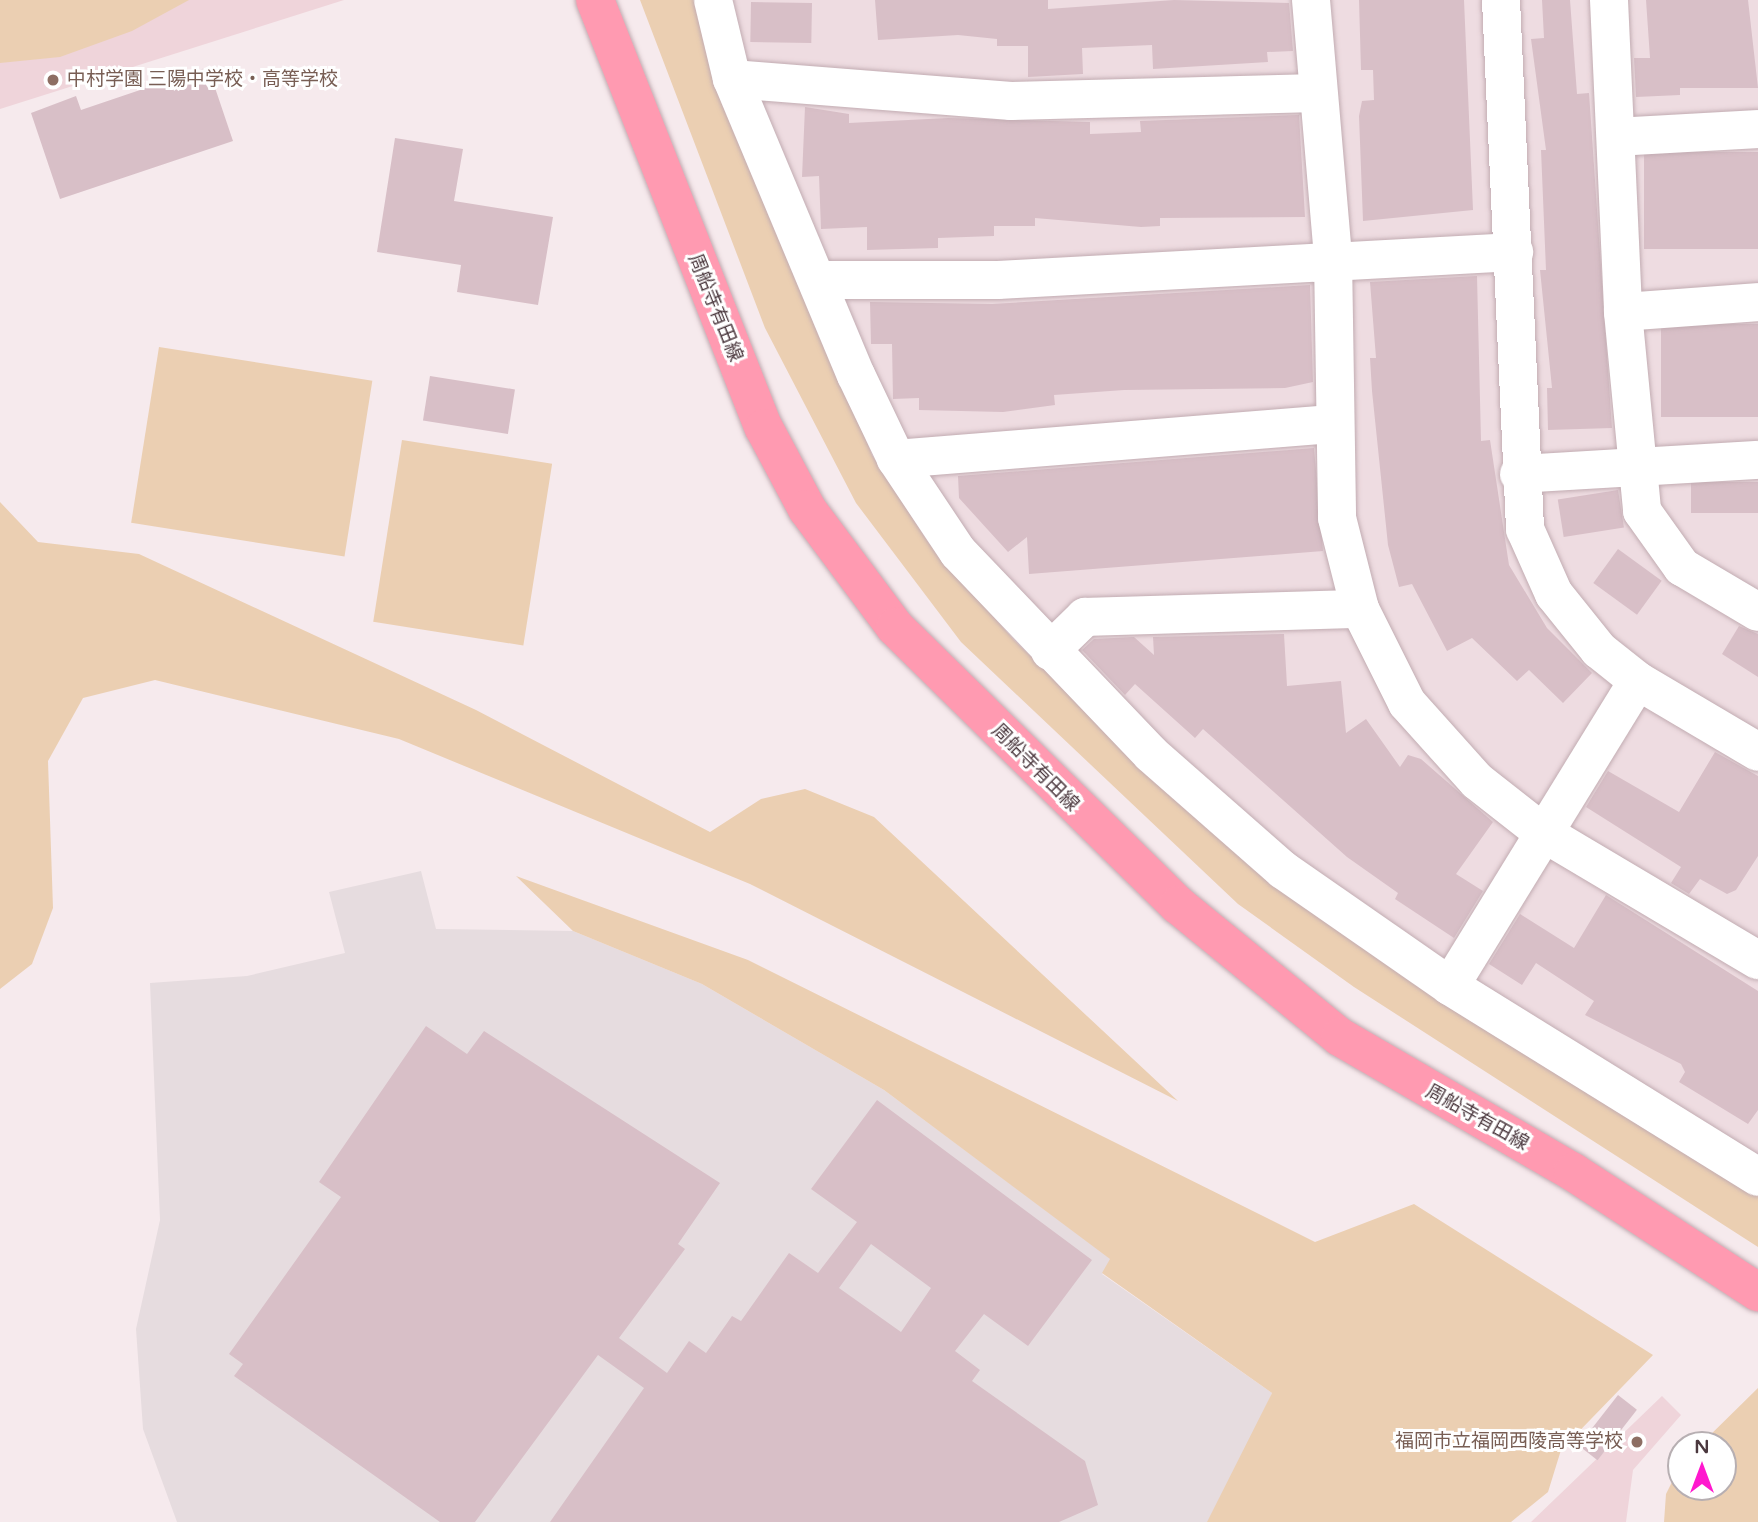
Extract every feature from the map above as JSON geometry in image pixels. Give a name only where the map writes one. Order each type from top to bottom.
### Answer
[{"type":"main road","name":"周船寺有田線","points":[[595,0],[764,428],[807,509],[895,627],[1178,905],[1331,1029],[1573,1172],[1758,1292]]},
{"type":"street","points":[[713,0],[732,79],[896,459],[958,552],[1151,754],[1283,870],[1450,986],[1758,1177]]},
{"type":"street","points":[[1311,0],[1333,257],[1337,518],[1360,609],[1407,703],[1438,742],[1542,832],[1758,960]]},
{"type":"street","points":[[1501,0],[1514,252],[1519,474],[1525,529],[1554,594],[1599,650],[1638,681],[1758,751]]},
{"type":"street","points":[[1609,0],[1633,467],[1642,511],[1682,567],[1758,612]]},
{"type":"street","points":[[732,79],[1011,101],[1317,93]]},
{"type":"street","points":[[1616,137],[1758,129]]},
{"type":"street","points":[[821,280],[998,280],[1333,257],[1514,252]]},
{"type":"street","points":[[1623,312],[1758,302]]},
{"type":"street","points":[[896,459],[1335,424]]},
{"type":"street","points":[[1519,474],[1758,460]]},
{"type":"street","points":[[1050,651],[1085,617],[1360,609]]},
{"type":"street","points":[[1450,986],[1542,832],[1638,681]]},
{"type":"shaded area","name":"中村学園 三陽中学校・高等学校","points":[[0,0],[344,0],[0,109]]},
{"type":"shaded area","points":[[0,0],[189,0],[132,31],[60,57],[0,63]]},
{"type":"shaded area","points":[[640,0],[698,0],[872,455],[928,542],[1013,639],[1166,787],[1758,1191],[1758,1247],[1354,987],[1238,904],[961,642],[856,503],[765,328]]},
{"type":"shaded area","points":[[704,0],[1758,0],[1758,1170],[1315,907],[945,550]]},
{"type":"shaded area","points":[[159,347],[372,381],[344,557],[131,523]]},
{"type":"shaded area","points":[[402,440],[552,464],[523,646],[373,622]]},
{"type":"shaded area","points":[[0,502],[38,542],[139,554],[476,710],[710,832],[761,799],[805,789],[874,817],[1178,1101],[750,884],[399,739],[155,680],[83,698],[48,761],[53,908],[32,964],[0,989]]},
{"type":"shaded area","points":[[421,871],[436,929],[573,931],[702,984],[884,1090],[1111,1259],[1102,1274],[1272,1393],[1212,1522],[177,1522],[143,1429],[136,1329],[160,1220],[150,983],[247,976],[345,953],[329,892]]},
{"type":"shaded area","points":[[516,876],[748,960],[1315,1242],[1414,1204],[1653,1355],[1561,1450],[1548,1492],[1511,1522],[1207,1522],[1272,1393],[1102,1273],[1110,1259],[884,1090],[702,984],[573,931]]},
{"type":"shaded area","points":[[1758,1388],[1758,1522],[1664,1522],[1667,1492],[1667,1501],[1737,1501],[1737,1431],[1714,1431]]},
{"type":"shaded area","name":"福岡市立福岡西陵高等学校","points":[[1662,1396],[1681,1415],[1633,1470],[1626,1522],[1531,1522]]},
{"type":"building","points":[[875,0],[1048,0],[1048,9],[1174,0],[1289,3],[1293,51],[1267,52],[1268,62],[1153,69],[1152,45],[1082,48],[1083,74],[1028,77],[1028,46],[997,46],[997,39],[958,35],[878,40]]},
{"type":"building","points":[[1359,0],[1464,0],[1473,210],[1363,221],[1359,116],[1362,101],[1374,100],[1373,70],[1361,70]]},
{"type":"building","points":[[1542,0],[1570,0],[1577,94],[1589,93],[1612,428],[1548,430],[1547,388],[1552,388],[1540,270],[1546,270],[1541,150],[1546,150],[1531,39],[1544,38]]},
{"type":"building","points":[[1646,0],[1748,0],[1758,88],[1680,88],[1680,95],[1636,97],[1634,58],[1650,58]]},
{"type":"building","points":[[751,2],[812,3],[811,43],[750,42]]},
{"type":"building","points":[[208,67],[233,141],[60,199],[31,113],[76,96],[81,110]]},
{"type":"building","points":[[805,107],[849,114],[849,123],[948,118],[1090,122],[1090,134],[1141,132],[1140,121],[1299,115],[1305,217],[1160,218],[1160,226],[1141,227],[1035,218],[1035,226],[994,226],[994,236],[938,238],[938,248],[867,250],[867,227],[821,229],[819,176],[802,177]]},
{"type":"building","points":[[395,138],[463,149],[454,201],[553,217],[538,305],[457,292],[461,265],[377,252]]},
{"type":"building","points":[[1644,152],[1758,152],[1758,249],[1644,249]]},
{"type":"building","points":[[1477,276],[1481,441],[1490,440],[1509,565],[1547,628],[1592,673],[1563,703],[1529,670],[1517,681],[1472,638],[1447,651],[1412,584],[1399,587],[1388,545],[1372,391],[1370,358],[1376,358],[1370,282]]},
{"type":"building","points":[[1310,285],[1313,382],[1285,388],[1124,390],[1054,395],[1055,405],[1003,412],[919,410],[919,398],[893,399],[892,344],[871,344],[870,302],[992,304]]},
{"type":"building","points":[[1661,324],[1758,324],[1758,417],[1661,417]]},
{"type":"building","points":[[430,376],[515,389],[508,434],[423,420]]},
{"type":"building","points":[[1314,448],[1323,551],[1029,574],[1027,537],[1008,552],[959,498],[958,476]]},
{"type":"building","points":[[1691,482],[1758,482],[1758,513],[1691,513]]},
{"type":"building","points":[[1618,490],[1624,528],[1564,537],[1558,500]]},
{"type":"building","points":[[1618,549],[1662,581],[1637,615],[1593,583]]},
{"type":"building","points":[[1739,626],[1758,634],[1758,677],[1722,654]]},
{"type":"building","points":[[1284,634],[1287,686],[1341,681],[1346,733],[1366,719],[1400,767],[1408,755],[1421,759],[1493,822],[1456,874],[1483,891],[1454,938],[1395,899],[1398,893],[1347,857],[1203,729],[1195,738],[1135,684],[1125,695],[1082,650],[1094,639],[1134,637],[1154,655],[1153,637]]},
{"type":"building","points":[[1715,752],[1758,776],[1758,856],[1736,890],[1727,894],[1700,879],[1689,894],[1671,883],[1681,867],[1586,807],[1608,771],[1679,812]]},
{"type":"building","points":[[1606,895],[1758,991],[1758,1110],[1748,1124],[1679,1082],[1685,1072],[1681,1064],[1585,1015],[1594,1001],[1536,963],[1522,985],[1489,964],[1520,914],[1574,948]]},
{"type":"building","points":[[426,1026],[467,1054],[484,1031],[720,1183],[678,1244],[685,1249],[619,1338],[667,1373],[689,1341],[706,1353],[732,1316],[741,1321],[789,1253],[818,1273],[857,1222],[811,1189],[877,1100],[1092,1260],[1028,1346],[984,1314],[955,1351],[980,1370],[972,1381],[1085,1461],[1098,1505],[1059,1522],[550,1522],[644,1388],[598,1355],[475,1522],[440,1522],[234,1376],[243,1364],[229,1354],[341,1197],[319,1182]],"holes":[[[871,1244],[931,1288],[901,1332],[839,1288]]]},
{"type":"building","points":[[1618,1395],[1637,1410],[1598,1460],[1579,1445]]},
{"type":"place","name":"中村学園 三陽中学校・高等学校","points":[[53,80]]},
{"type":"place","name":"福岡市立福岡西陵高等学校","points":[[1637,1442]]}]
